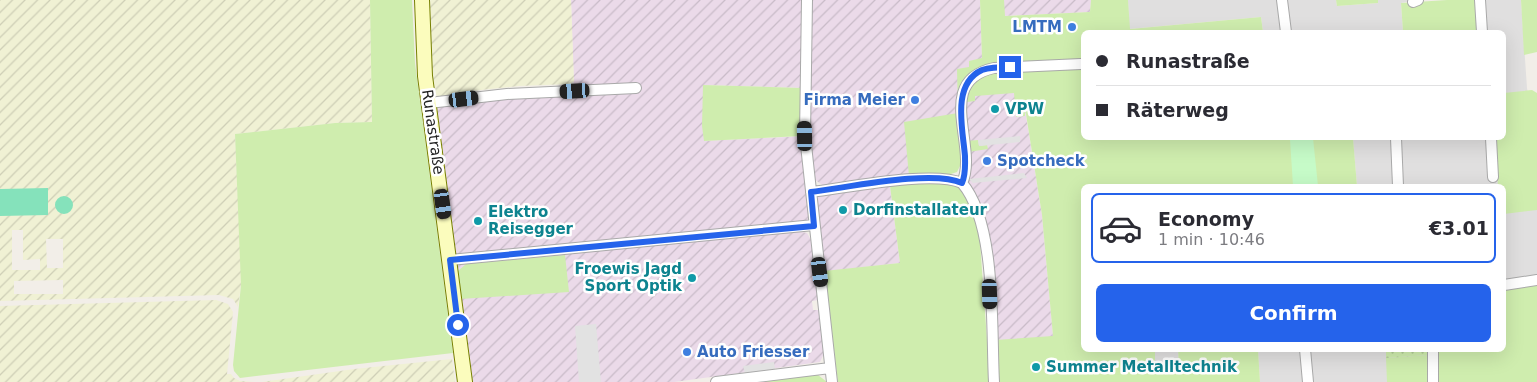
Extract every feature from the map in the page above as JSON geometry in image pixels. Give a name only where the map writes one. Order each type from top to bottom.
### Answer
[{"type":"street","name":"Runastraße","points":[[422,0],[425,76],[465,382]]},
{"type":"street","points":[[807,0],[805,136],[832,382]]},
{"type":"street","points":[[1282,0],[1286,30]]},
{"type":"street","points":[[1480,0],[1482,30]]},
{"type":"street","points":[[962,183],[965,170],[960,114],[964,92],[969,80],[982,70],[994,68],[1081,64]]},
{"type":"street","points":[[429,103],[507,94],[636,88]]},
{"type":"street","points":[[1396,140],[1398,184]]},
{"type":"street","points":[[1491,140],[1493,177]]},
{"type":"street","points":[[811,192],[912,180],[947,179],[962,183],[974,199],[986,246],[990,282],[994,382]]},
{"type":"street","points":[[450,260],[814,226]]},
{"type":"street","points":[[1506,285],[1537,280]]},
{"type":"street","points":[[1305,352],[1308,382]]},
{"type":"street","points":[[1433,352],[1433,382]]},
{"type":"street","points":[[716,382],[830,368]]},
{"type":"shaded area","points":[[571,0],[980,0],[982,59],[969,67],[958,113],[909,176],[825,187],[814,179],[811,192],[890,186],[900,263],[820,272],[814,226],[798,231],[807,233],[811,240],[818,300],[812,301],[813,310],[820,310],[825,351],[820,362],[674,382],[465,382],[429,103],[574,91]],"holes":[[[703,85],[805,88],[805,136],[704,141]]]},
{"type":"shaded area","points":[[1004,0],[1091,0],[1090,12],[1004,16]]},
{"type":"shaded area","points":[[1128,0],[1336,0],[1337,6],[1378,3],[1378,0],[1418,0],[1401,3],[1403,30],[1263,30],[1261,17],[1129,29]]},
{"type":"shaded area","points":[[1477,0],[1521,0],[1527,88],[1537,145],[1537,382],[1260,382],[1258,352],[1506,352],[1506,184],[1357,184],[1353,140],[1506,140],[1506,30],[1480,30]]},
{"type":"shaded area","points":[[1021,85],[1042,215],[1053,337],[991,341],[986,246],[962,183],[964,114],[970,89]]},
{"type":"shaded area","points":[[1020,136],[1020,142],[979,146],[978,140]]},
{"type":"shaded area","points":[[1024,173],[1027,178],[973,183],[969,179]]},
{"type":"shaded area","points":[[596,324],[601,382],[579,382],[575,326]]},
{"type":"shaded area","points":[[1155,352],[1178,352],[1179,368],[1155,368]]},
{"type":"shaded area","points":[[774,362],[775,369],[745,373],[743,366]]},
{"type":"green space","points":[[0,0],[370,0],[372,122],[335,123],[235,134],[241,265],[238,307],[233,299],[219,295],[0,301]],"holes":[[[12,230],[23,230],[23,260],[40,259],[40,270],[12,270]],[[46,239],[63,239],[63,268],[47,268]],[[63,280],[63,294],[14,294],[14,281]]]},
{"type":"green space","points":[[370,0],[412,0],[415,63],[453,353],[240,378],[234,371],[233,365],[241,285],[235,134],[335,123],[372,122]]},
{"type":"green space","points":[[427,0],[571,0],[574,81],[570,84],[519,86],[452,93],[449,98],[439,98],[433,91]]},
{"type":"green space","points":[[980,0],[1004,0],[1005,16],[1090,12],[1091,0],[1128,0],[1130,29],[1261,17],[1263,30],[1081,30],[1081,140],[1353,140],[1357,184],[1081,184],[1081,352],[1155,352],[1155,368],[1179,368],[1178,352],[1258,352],[1260,382],[998,382],[995,340],[1053,336],[1042,215],[1025,108],[1025,116],[1016,117],[1014,93],[975,96],[975,101],[967,102],[964,113],[958,114],[961,164],[957,172],[948,175],[909,176],[904,122],[958,113],[957,69],[969,67],[969,61],[982,58]]},
{"type":"green space","points":[[1336,0],[1378,0],[1378,3],[1337,6]]},
{"type":"green space","points":[[1477,0],[1480,30],[1403,30],[1401,3]]},
{"type":"green space","points":[[1521,0],[1537,0],[1537,52],[1524,55]]},
{"type":"green space","points":[[703,85],[801,88],[801,136],[704,141],[702,126]]},
{"type":"green space","points":[[1532,90],[1537,93],[1537,210],[1506,214],[1506,184],[1498,184],[1494,140],[1506,140],[1506,93]]},
{"type":"green space","points":[[978,140],[979,146],[987,145],[988,149],[968,152],[967,141]]},
{"type":"green space","points":[[1290,140],[1313,140],[1318,184],[1293,184]]},
{"type":"green space","points":[[914,183],[947,183],[960,188],[973,211],[980,242],[990,382],[838,382],[824,271],[900,263],[890,186]]},
{"type":"green space","points":[[48,188],[48,215],[0,216],[0,189]]},
{"type":"green space","points":[[64,196],[70,199],[73,205],[70,211],[64,214],[58,211],[55,205],[58,199]]},
{"type":"green space","points":[[565,255],[569,292],[460,299],[458,271],[466,264]]},
{"type":"green space","points":[[1537,284],[1537,382],[1437,382],[1437,352],[1506,352],[1506,290]]},
{"type":"green space","points":[[216,300],[228,304],[233,312],[227,374],[231,374],[240,381],[254,382],[0,382],[0,306]]},
{"type":"green space","points":[[1386,352],[1429,352],[1429,355],[1386,358]]},
{"type":"green space","points":[[1429,355],[1430,382],[1387,382],[1386,358]]},
{"type":"green space","points":[[452,359],[455,382],[262,382],[354,369]]},
{"type":"green space","points":[[812,375],[818,375],[827,382],[753,382]]},
{"type":"place","name":"LMTM","points":[[1072,27]]},
{"type":"place","name":"Firma Meier","points":[[915,100]]},
{"type":"place","name":"VPW","points":[[995,109]]},
{"type":"place","name":"Spotcheck","points":[[987,161]]},
{"type":"place","name":"Dorfinstallateur","points":[[843,210]]},
{"type":"place","name":"Elektro Reisegger","points":[[478,221]]},
{"type":"place","name":"Froewis Jagd Sport Optik","points":[[692,278]]},
{"type":"place","name":"Auto Friesser","points":[[687,352]]},
{"type":"place","name":"Summer Metalltechnik","points":[[1036,367]]},
{"type":"route","points":[[458,325],[450,260],[814,226],[811,192],[912,180],[947,179],[962,183],[965,170],[960,114],[964,92],[969,80],[982,70],[1010,67]]}]
